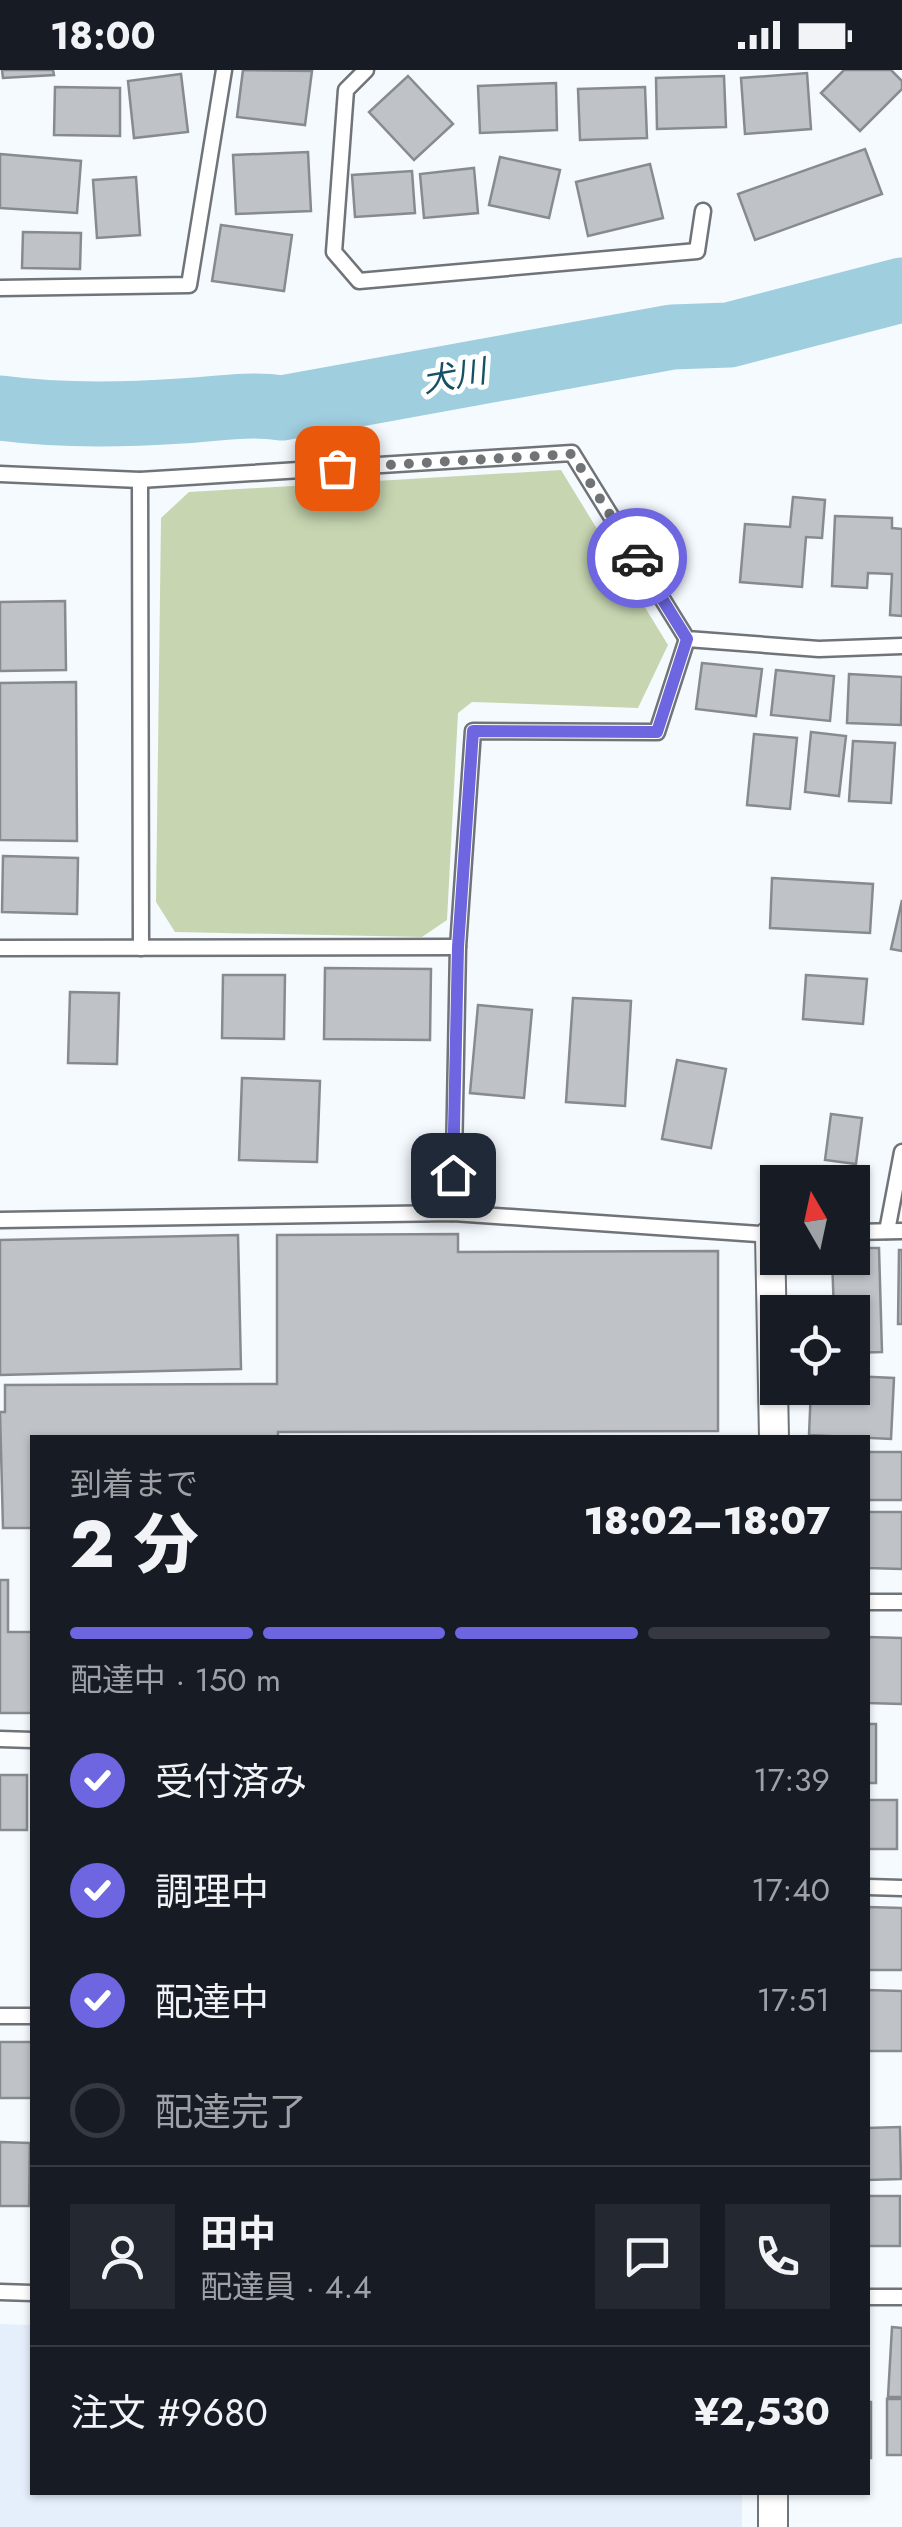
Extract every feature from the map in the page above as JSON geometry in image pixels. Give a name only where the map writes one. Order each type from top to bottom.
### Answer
[{"type":"street","points":[[774,1275],[774,1435]]},
{"type":"street","points":[[773,2495],[773,2527]]},
{"type":"lane","points":[[0,288],[189,285],[224,70]]},
{"type":"lane","points":[[366,70],[346,90],[334,252],[359,281],[698,251],[703,211]]},
{"type":"lane","points":[[0,474],[140,480],[572,454],[687,639],[657,732],[473,731],[458,947],[452,1213]]},
{"type":"lane","points":[[140,480],[141,948]]},
{"type":"lane","points":[[687,639],[819,650],[902,646]]},
{"type":"lane","points":[[0,948],[458,947]]},
{"type":"lane","points":[[870,1232],[895,1231],[902,1152]]},
{"type":"lane","points":[[0,1220],[452,1213],[760,1234]]},
{"type":"lane","points":[[870,1602],[902,1602]]},
{"type":"lane","points":[[0,1740],[30,1740]]},
{"type":"lane","points":[[870,1887],[902,1888]]},
{"type":"lane","points":[[0,2016],[30,2016]]},
{"type":"lane","points":[[0,2292],[30,2292]]},
{"type":"lane","points":[[870,2297],[902,2297]]},
{"type":"shaded area","points":[[0,2324],[30,2325],[30,2495],[742,2495],[742,2527],[0,2527]]},
{"type":"green space","points":[[561,470],[668,645],[638,708],[472,702],[458,713],[447,920],[422,937],[175,932],[156,902],[161,518],[189,492]]},
{"type":"building","points":[[2,70],[53,70],[54,75],[3,78]]},
{"type":"building","points":[[243,70],[312,71],[305,125],[237,117]]},
{"type":"building","points":[[844,70],[891,70],[902,81],[902,89],[860,131],[821,93]]},
{"type":"building","points":[[807,73],[811,129],[745,134],[741,78]]},
{"type":"building","points":[[181,74],[188,132],[134,138],[128,81]]},
{"type":"building","points":[[408,76],[453,124],[414,160],[369,112]]},
{"type":"building","points":[[724,76],[726,127],[657,129],[656,78]]},
{"type":"building","points":[[556,83],[557,130],[480,133],[478,86]]},
{"type":"building","points":[[55,87],[120,88],[120,136],[54,135]]},
{"type":"building","points":[[645,87],[647,138],[580,140],[578,89]]},
{"type":"building","points":[[865,149],[882,194],[755,240],[738,194]]},
{"type":"building","points":[[308,152],[311,211],[236,214],[233,155]]},
{"type":"building","points":[[0,154],[81,161],[77,213],[0,208]]},
{"type":"building","points":[[500,157],[560,170],[549,218],[489,205]]},
{"type":"building","points":[[650,164],[663,218],[588,236],[576,182]]},
{"type":"building","points":[[474,168],[478,213],[424,218],[420,174]]},
{"type":"building","points":[[412,171],[415,213],[355,217],[352,175]]},
{"type":"building","points":[[136,177],[140,235],[97,238],[93,180]]},
{"type":"building","points":[[221,225],[292,235],[284,291],[212,281]]},
{"type":"building","points":[[23,232],[81,233],[80,269],[22,268]]},
{"type":"building","points":[[793,497],[825,500],[822,538],[806,537],[802,587],[740,582],[745,524],[790,527]]},
{"type":"building","points":[[835,516],[892,518],[892,528],[902,529],[902,616],[890,615],[892,574],[868,573],[867,588],[832,586]]},
{"type":"building","points":[[65,601],[66,670],[0,671],[0,602]]},
{"type":"building","points":[[702,663],[762,669],[756,716],[696,709]]},
{"type":"building","points":[[776,670],[834,676],[830,721],[771,715]]},
{"type":"building","points":[[849,674],[902,677],[901,725],[847,723]]},
{"type":"building","points":[[76,682],[77,841],[0,840],[0,683]]},
{"type":"building","points":[[811,732],[846,736],[839,796],[805,792]]},
{"type":"building","points":[[754,734],[797,738],[790,809],[747,805]]},
{"type":"building","points":[[853,741],[895,743],[891,803],[849,801]]},
{"type":"building","points":[[3,856],[78,858],[77,914],[2,912]]},
{"type":"building","points":[[772,878],[873,884],[870,933],[770,928]]},
{"type":"building","points":[[902,900],[902,951],[891,949]]},
{"type":"building","points":[[325,968],[431,969],[430,1040],[324,1039]]},
{"type":"building","points":[[223,975],[285,975],[284,1039],[222,1038]]},
{"type":"building","points":[[806,975],[867,979],[863,1024],[803,1019]]},
{"type":"building","points":[[70,992],[119,993],[117,1064],[68,1063]]},
{"type":"building","points":[[573,998],[631,1001],[625,1106],[566,1102]]},
{"type":"building","points":[[478,1005],[532,1010],[524,1098],[470,1093]]},
{"type":"building","points":[[677,1060],[726,1069],[711,1148],[662,1139]]},
{"type":"building","points":[[242,1078],[320,1081],[317,1162],[239,1160]]},
{"type":"building","points":[[831,1114],[862,1118],[856,1164],[825,1160]]},
{"type":"building","points":[[458,1234],[458,1252],[718,1251],[718,1431],[30,1435],[30,1528],[3,1528],[0,1412],[5,1412],[5,1385],[277,1384],[277,1235]]},
{"type":"building","points":[[238,1235],[241,1369],[0,1375],[0,1240]]},
{"type":"building","points":[[870,1248],[879,1248],[882,1352],[870,1352],[870,1295],[833,1295],[833,1275],[870,1275]]},
{"type":"building","points":[[902,1250],[902,1324],[898,1324]]},
{"type":"building","points":[[870,1377],[894,1378],[891,1439],[809,1435],[810,1405],[870,1405]]},
{"type":"building","points":[[870,1452],[902,1452],[902,1500],[870,1500]]},
{"type":"building","points":[[870,1512],[902,1512],[902,1569],[870,1568]]},
{"type":"building","points":[[0,1580],[8,1580],[8,1632],[30,1632],[30,1713],[0,1713]]},
{"type":"building","points":[[870,1637],[902,1638],[902,1704],[870,1703]]},
{"type":"building","points":[[870,1724],[876,1724],[876,1783],[870,1783]]},
{"type":"building","points":[[0,1775],[27,1775],[27,1830],[0,1830]]},
{"type":"building","points":[[870,1800],[897,1800],[897,1849],[870,1849]]},
{"type":"building","points":[[870,1907],[902,1908],[902,1970],[870,1970]]},
{"type":"building","points":[[870,1990],[902,1991],[902,2051],[870,2051]]},
{"type":"building","points":[[0,2042],[30,2042],[30,2098],[0,2098]]},
{"type":"building","points":[[900,2127],[901,2179],[870,2180],[870,2128]]},
{"type":"building","points":[[0,2142],[30,2143],[29,2206],[0,2206]]},
{"type":"building","points":[[870,2196],[900,2196],[900,2246],[870,2246]]},
{"type":"building","points":[[892,2327],[902,2328],[902,2397],[888,2397]]},
{"type":"building","points":[[887,2399],[902,2399],[902,2455],[887,2455]]},
{"type":"waterway","name":"犬川","points":[[0,408],[90,414],[244,406],[282,408],[672,337],[729,335],[902,290]]},
{"type":"way so far","points":[[337,468],[572,454],[637,558]]},
{"type":"route","points":[[453,1175],[458,947],[473,731],[657,732],[687,639],[637,558]]}]
